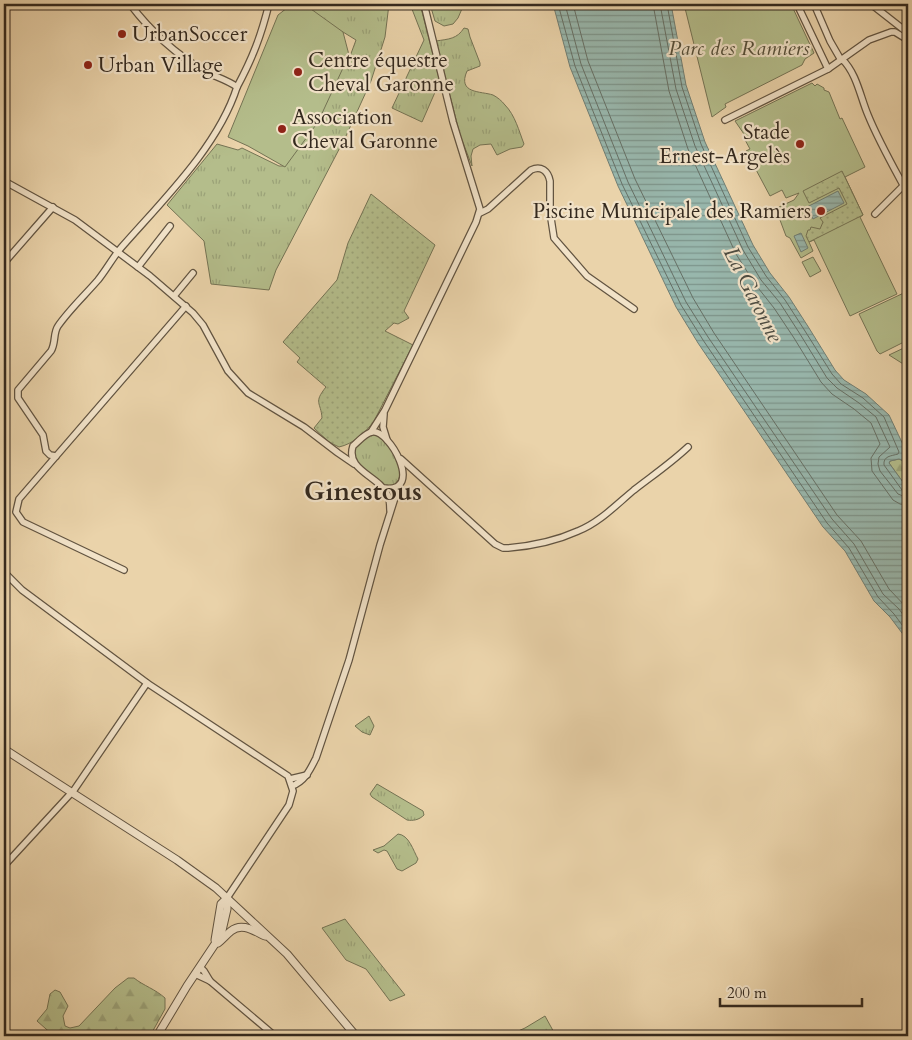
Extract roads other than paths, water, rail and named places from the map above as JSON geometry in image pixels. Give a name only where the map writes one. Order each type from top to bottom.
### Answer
[{"type":"street","points":[[130,4],[152,32],[178,54],[211,74],[238,87]]},
{"type":"street","points":[[56,456],[50,455],[46,451],[43,435],[18,398],[18,393],[51,352],[58,326],[196,161],[234,98],[261,36],[269,4]]},
{"type":"street","points":[[334,450],[344,451],[371,432],[385,410],[480,213],[454,122],[424,4]]},
{"type":"street","points":[[797,4],[828,69]]},
{"type":"street","points":[[814,4],[830,41],[853,74],[867,114],[906,183],[908,194]]},
{"type":"street","points":[[871,4],[908,33]]},
{"type":"street","points":[[725,120],[828,69],[869,40],[895,32],[908,40]]},
{"type":"street","points":[[480,213],[493,205],[531,170],[534,168],[543,169],[550,181],[550,212],[554,238],[587,276],[634,309]]},
{"type":"street","points":[[4,181],[75,220],[186,306],[203,326],[228,371],[248,393],[304,427],[384,488],[389,499],[390,512]]},
{"type":"street","points":[[875,214],[906,183]]},
{"type":"street","points":[[4,263],[53,207]]},
{"type":"street","points":[[138,267],[170,226]]},
{"type":"street","points":[[174,296],[193,273]]},
{"type":"street","points":[[124,570],[23,522],[16,512],[19,499],[186,306]]},
{"type":"street","points":[[385,410],[383,427],[387,442]]},
{"type":"street","points":[[371,432],[380,434],[411,470],[494,544],[503,548],[549,541],[580,531],[597,521],[674,461],[688,447]]},
{"type":"street","points":[[353,446],[351,456],[354,464]]},
{"type":"street","points":[[292,786],[300,783],[307,775],[316,758],[349,660],[403,472],[401,459]]},
{"type":"street","points":[[403,472],[411,470]]},
{"type":"street","points":[[384,488],[394,488],[399,485]]},
{"type":"street","points":[[4,572],[22,590],[147,683],[285,773],[290,779],[292,799],[289,805],[227,898],[227,909],[221,935],[157,1036]]},
{"type":"street","points":[[4,866],[71,793],[147,683]]},
{"type":"street","points":[[4,749],[177,860],[227,898],[272,939],[306,975],[356,1036]]},
{"type":"street","points":[[290,779],[307,775]]},
{"type":"street","points":[[214,946],[230,931],[240,927],[248,928],[272,939]]},
{"type":"street","points":[[200,967],[210,981]]},
{"type":"street","points":[[195,974],[210,981],[275,1036]]},
{"type":"water","name":"La Garonne","points":[[553,4],[671,4],[686,85],[705,142],[753,245],[770,273],[789,297],[835,370],[844,380],[866,394],[889,415],[908,455],[908,463],[899,459],[889,463],[908,489],[908,641],[890,617],[874,601],[845,551],[823,527],[698,343],[676,307],[618,186],[570,67]]},
{"type":"water","points":[[838,191],[844,203],[813,219],[807,207]]},
{"type":"water","points":[[801,233],[808,248],[801,252],[794,236]]},
{"type":"place","name":"UrbanSoccer","points":[[122,34]]},
{"type":"place","name":"Urban Village","points":[[88,65]]},
{"type":"place","name":"Centre équestre Cheval Garonne","points":[[298,72]]},
{"type":"place","name":"Association Cheval Garonne","points":[[282,129]]},
{"type":"place","name":"Stade Ernest-Argelès","points":[[800,144]]},
{"type":"place","name":"Piscine Municipale des Ramiers","points":[[821,211]]},
{"type":"district","name":"Ginestous","points":[[363,491]]},
{"type":"park label","name":"Parc des Ramiers","points":[[739,48]]}]
